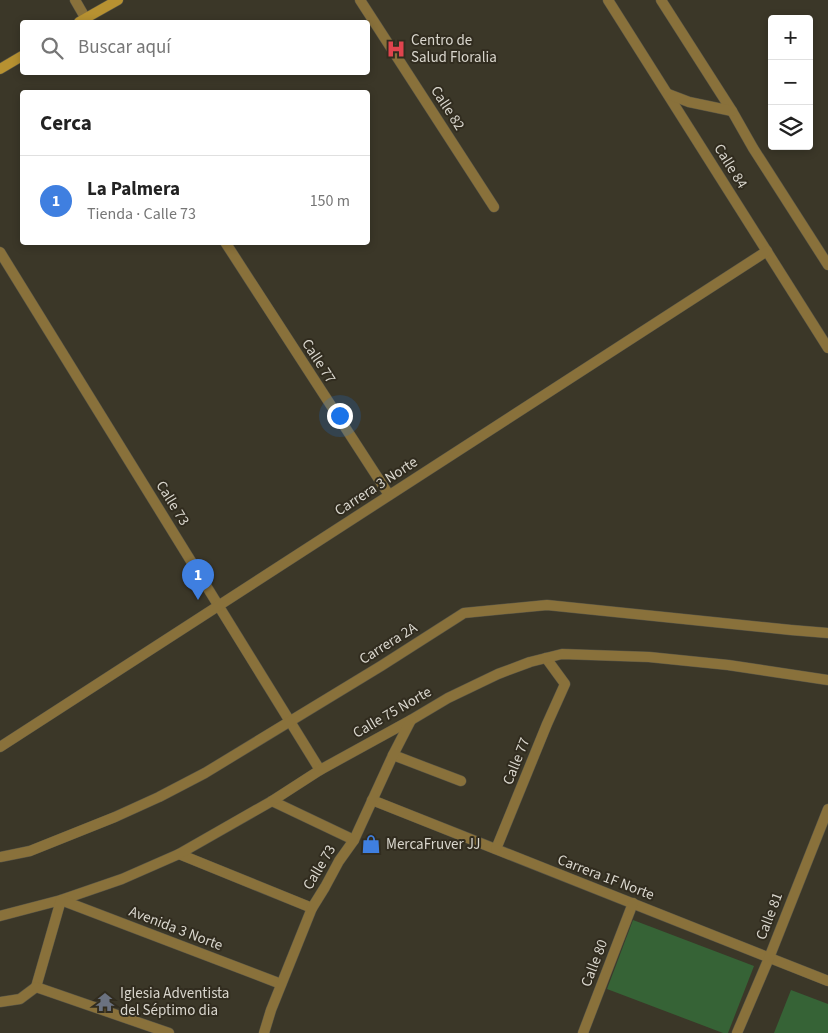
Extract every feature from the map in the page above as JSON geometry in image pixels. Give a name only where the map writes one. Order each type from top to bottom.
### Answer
[{"type":"street","points":[[75,0],[83,20]]},
{"type":"street","points":[[85,20],[118,0]]},
{"type":"street","name":"Calle 82","points":[[360,0],[494,207]]},
{"type":"street","name":"Calle 84","points":[[608,0],[828,348]]},
{"type":"street","name":"Calle 84","points":[[661,0],[732,112],[752,148],[828,265]]},
{"type":"street","points":[[0,69],[20,57]]},
{"type":"street","points":[[668,94],[689,102],[732,112]]},
{"type":"street","name":"Calle 77","points":[[227,245],[389,495]]},
{"type":"street","name":"Carrera 3 Norte","points":[[0,747],[767,251]]},
{"type":"street","name":"Calle 73","points":[[0,252],[320,770]]},
{"type":"street","name":"Carrera 2A","points":[[0,857],[30,851],[115,817],[205,773],[464,613],[547,605],[828,633]]},
{"type":"street","name":"Calle 75 Norte","points":[[0,916],[61,900],[122,879],[179,854],[272,801],[320,770],[448,698],[498,674],[530,662],[562,654],[650,657],[728,665],[828,680]]},
{"type":"street","name":"Calle 77","points":[[496,850],[565,684],[546,658]]},
{"type":"street","name":"Calle 73","points":[[264,1033],[271,1010],[312,908],[339,861],[354,840],[411,720]]},
{"type":"street","points":[[393,755],[461,781]]},
{"type":"street","name":"Carrera 1F Norte","points":[[372,800],[828,981]]},
{"type":"street","points":[[272,801],[354,840]]},
{"type":"street","name":"Calle 81","points":[[737,1033],[828,809]]},
{"type":"street","points":[[179,854],[312,908]]},
{"type":"street","points":[[0,1002],[20,999],[36,987],[61,900]]},
{"type":"street","name":"Avenida 3 Norte","points":[[61,900],[281,984]]},
{"type":"street","name":"Calle 80","points":[[583,1033],[633,903]]},
{"type":"street","points":[[36,987],[169,1033]]},
{"type":"green space","points":[[633,920],[754,966],[728,1033],[723,1033],[607,989]]},
{"type":"green space","points":[[791,990],[828,1004],[828,1033],[774,1033]]},
{"type":"place","name":"Centro de Salud Floralia","points":[[396,49]]},
{"type":"place","name":"La Palmera","points":[[198,600]]},
{"type":"place","name":"MercaFruver JJ","points":[[371,844]]},
{"type":"place","name":"Iglesia Adventista del Séptimo dia","points":[[105,1002]]}]
